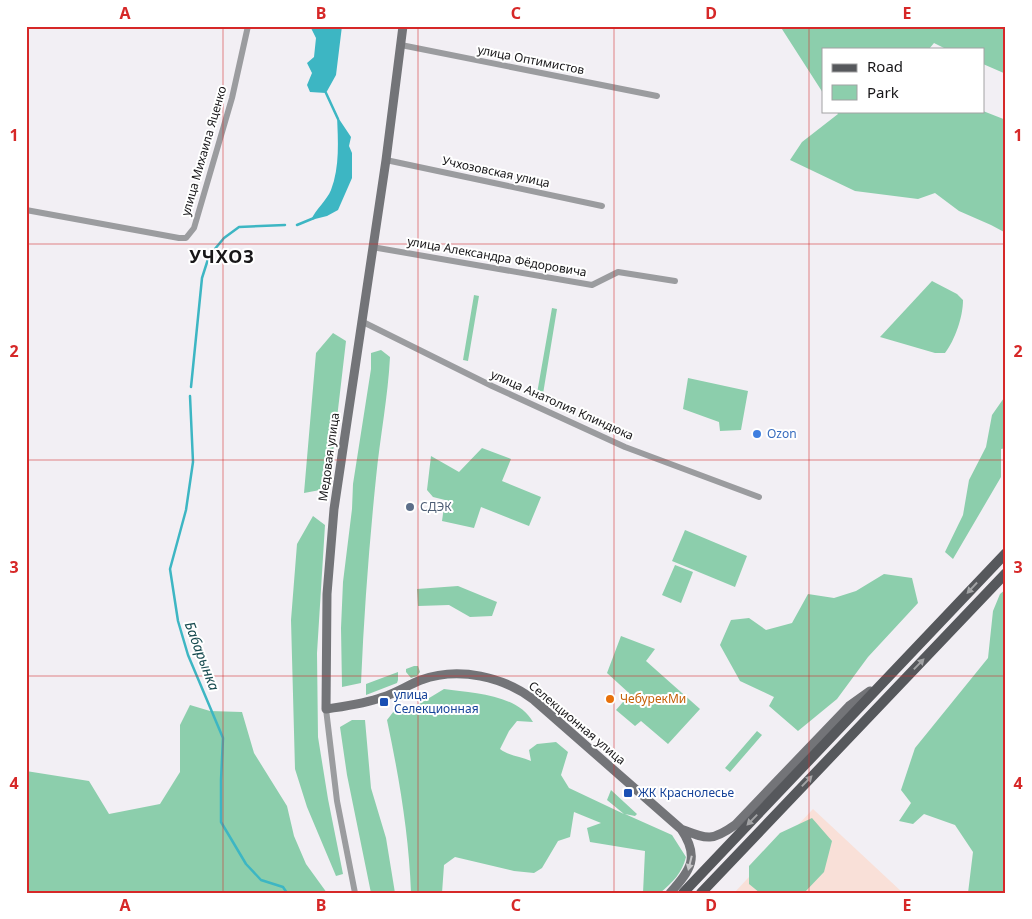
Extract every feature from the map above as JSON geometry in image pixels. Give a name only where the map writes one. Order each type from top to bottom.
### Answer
[{"type":"main road","points":[[683,893],[1006,552]]},
{"type":"main road","points":[[701,893],[1006,573]]},
{"type":"street","name":"улица Михаила Яценко","points":[[26,210],[186,238],[194,228],[232,98],[248,26]]},
{"type":"street","name":"Медовая улица","points":[[356,893],[337,801],[326,709],[327,594],[334,509],[386,160],[403,26]]},
{"type":"street","name":"улица Оптимистов","points":[[401,45],[657,96]]},
{"type":"street","name":"Учхозовская улица","points":[[386,160],[602,206]]},
{"type":"street","name":"улица Александра Фёдоровича","points":[[372,247],[592,285],[618,272],[675,282]]},
{"type":"street","name":"улица Анатолия Клиндюка","points":[[361,321],[460,371],[625,447],[759,497]]},
{"type":"street","name":"Селекционная улица","points":[[326,709],[363,704],[384,697],[423,679],[453,674],[486,676],[508,684],[534,700],[681,829]]},
{"type":"street","points":[[681,829],[710,838],[721,835],[735,825],[849,706],[881,684]]},
{"type":"street","points":[[670,893],[684,878],[690,868],[692,859],[692,849],[681,829]]},
{"type":"shaded area","points":[[813,809],[903,893],[734,893]]},
{"type":"green space","points":[[780,26],[1006,26],[1006,74],[984,64],[984,48],[944,48],[934,43],[930,48],[822,48],[822,91]]},
{"type":"green space","points":[[984,111],[1006,120],[1006,233],[959,211],[935,193],[918,199],[855,191],[790,160],[802,142],[838,114],[837,112]]},
{"type":"green space","points":[[932,281],[957,294],[963,300],[958,328],[945,353],[935,353],[880,337]]},
{"type":"green space","points":[[474,295],[479,296],[468,361],[463,360]]},
{"type":"green space","points":[[552,308],[557,309],[542,400],[536,399]]},
{"type":"green space","points":[[333,333],[346,341],[332,461],[320,490],[304,493],[316,353]]},
{"type":"green space","points":[[381,350],[390,357],[371,529],[361,683],[342,687],[341,628],[343,582],[352,509],[353,484],[371,369],[371,353]]},
{"type":"green space","points":[[688,378],[748,391],[741,430],[720,431],[719,422],[683,409]]},
{"type":"green space","points":[[1006,395],[1006,448],[1001,449],[1001,477],[953,559],[945,552],[963,515],[969,480],[986,447],[992,415]]},
{"type":"green space","points":[[482,448],[511,459],[502,481],[541,497],[529,526],[481,507],[474,528],[442,521],[445,500],[433,497],[427,490],[431,456],[459,472]]},
{"type":"green space","points":[[313,516],[325,525],[317,653],[318,737],[343,874],[336,876],[307,807],[295,769],[291,620],[297,544]]},
{"type":"green space","points":[[685,530],[747,556],[735,587],[672,561]]},
{"type":"green space","points":[[675,565],[693,572],[681,603],[662,595]]},
{"type":"green space","points":[[884,574],[912,578],[918,603],[868,657],[837,699],[798,731],[769,706],[774,697],[740,681],[720,645],[731,620],[749,618],[766,630],[792,623],[808,594],[834,598],[856,591]]},
{"type":"green space","points":[[458,586],[497,602],[492,616],[470,617],[449,605],[418,606],[417,589]]},
{"type":"green space","points":[[1006,589],[1006,893],[968,893],[973,852],[955,825],[924,814],[913,824],[899,821],[911,803],[901,790],[915,748],[988,658],[993,611],[1000,594]]},
{"type":"green space","points":[[621,636],[655,649],[646,661],[700,709],[668,744],[641,721],[635,726],[616,710],[630,694],[607,673]]},
{"type":"green space","points":[[418,666],[420,672],[417,676],[411,678],[406,669]]},
{"type":"green space","points":[[398,672],[397,683],[366,695],[366,684]]},
{"type":"green space","points":[[444,689],[493,696],[505,700],[526,713],[533,722],[517,721],[509,731],[500,749],[531,761],[529,750],[537,744],[556,742],[568,752],[561,775],[569,788],[624,814],[607,800],[611,790],[637,814],[635,816],[625,814],[672,835],[686,857],[676,877],[660,893],[643,893],[645,851],[590,842],[587,828],[601,823],[574,812],[570,837],[558,841],[542,868],[534,873],[514,871],[455,857],[444,865],[442,893],[411,893],[403,806],[387,720],[394,711],[416,706]]},
{"type":"green space","points":[[190,705],[210,711],[242,712],[254,753],[287,806],[294,836],[306,864],[327,893],[26,893],[26,771],[89,781],[109,814],[160,804],[180,772],[180,725]]},
{"type":"green space","points":[[352,720],[365,720],[371,788],[386,838],[395,893],[371,893],[347,775],[340,727]]},
{"type":"green space","points":[[757,731],[762,735],[730,772],[725,768]]},
{"type":"green space","points":[[812,818],[832,841],[824,872],[804,893],[760,893],[749,884],[749,866],[780,833]]},
{"type":"water","points":[[310,26],[342,26],[336,75],[326,93],[310,92],[307,85],[312,73],[307,63],[314,57],[316,38]]},
{"type":"water","points":[[337,116],[351,137],[349,146],[352,153],[352,178],[338,210],[327,216],[311,220],[329,194],[334,181],[338,153]]},
{"type":"waterway","name":"Бабарынка","points":[[326,93],[338,119]]},
{"type":"waterway","name":"Бабарынка","points":[[297,225],[314,218]]},
{"type":"waterway","name":"Бабарынка","points":[[191,387],[202,278],[209,256],[224,238],[239,227],[285,225]]},
{"type":"waterway","name":"Бабарынка","points":[[190,396],[193,462],[186,510],[170,569],[178,621],[188,655],[223,738],[221,822],[246,864],[261,880],[283,887],[287,893]]},
{"type":"place","name":"Ozon","points":[[757,434]]},
{"type":"place","name":"СДЭК","points":[[410,507]]},
{"type":"place","name":"ЧебурекМи","points":[[610,699]]},
{"type":"place","name":"улица Селекционная","points":[[384,702]]},
{"type":"place","name":"ЖК Краснолесье","points":[[628,793]]},
{"type":"district","name":"УЧХОЗ","points":[[222,257]]}]
